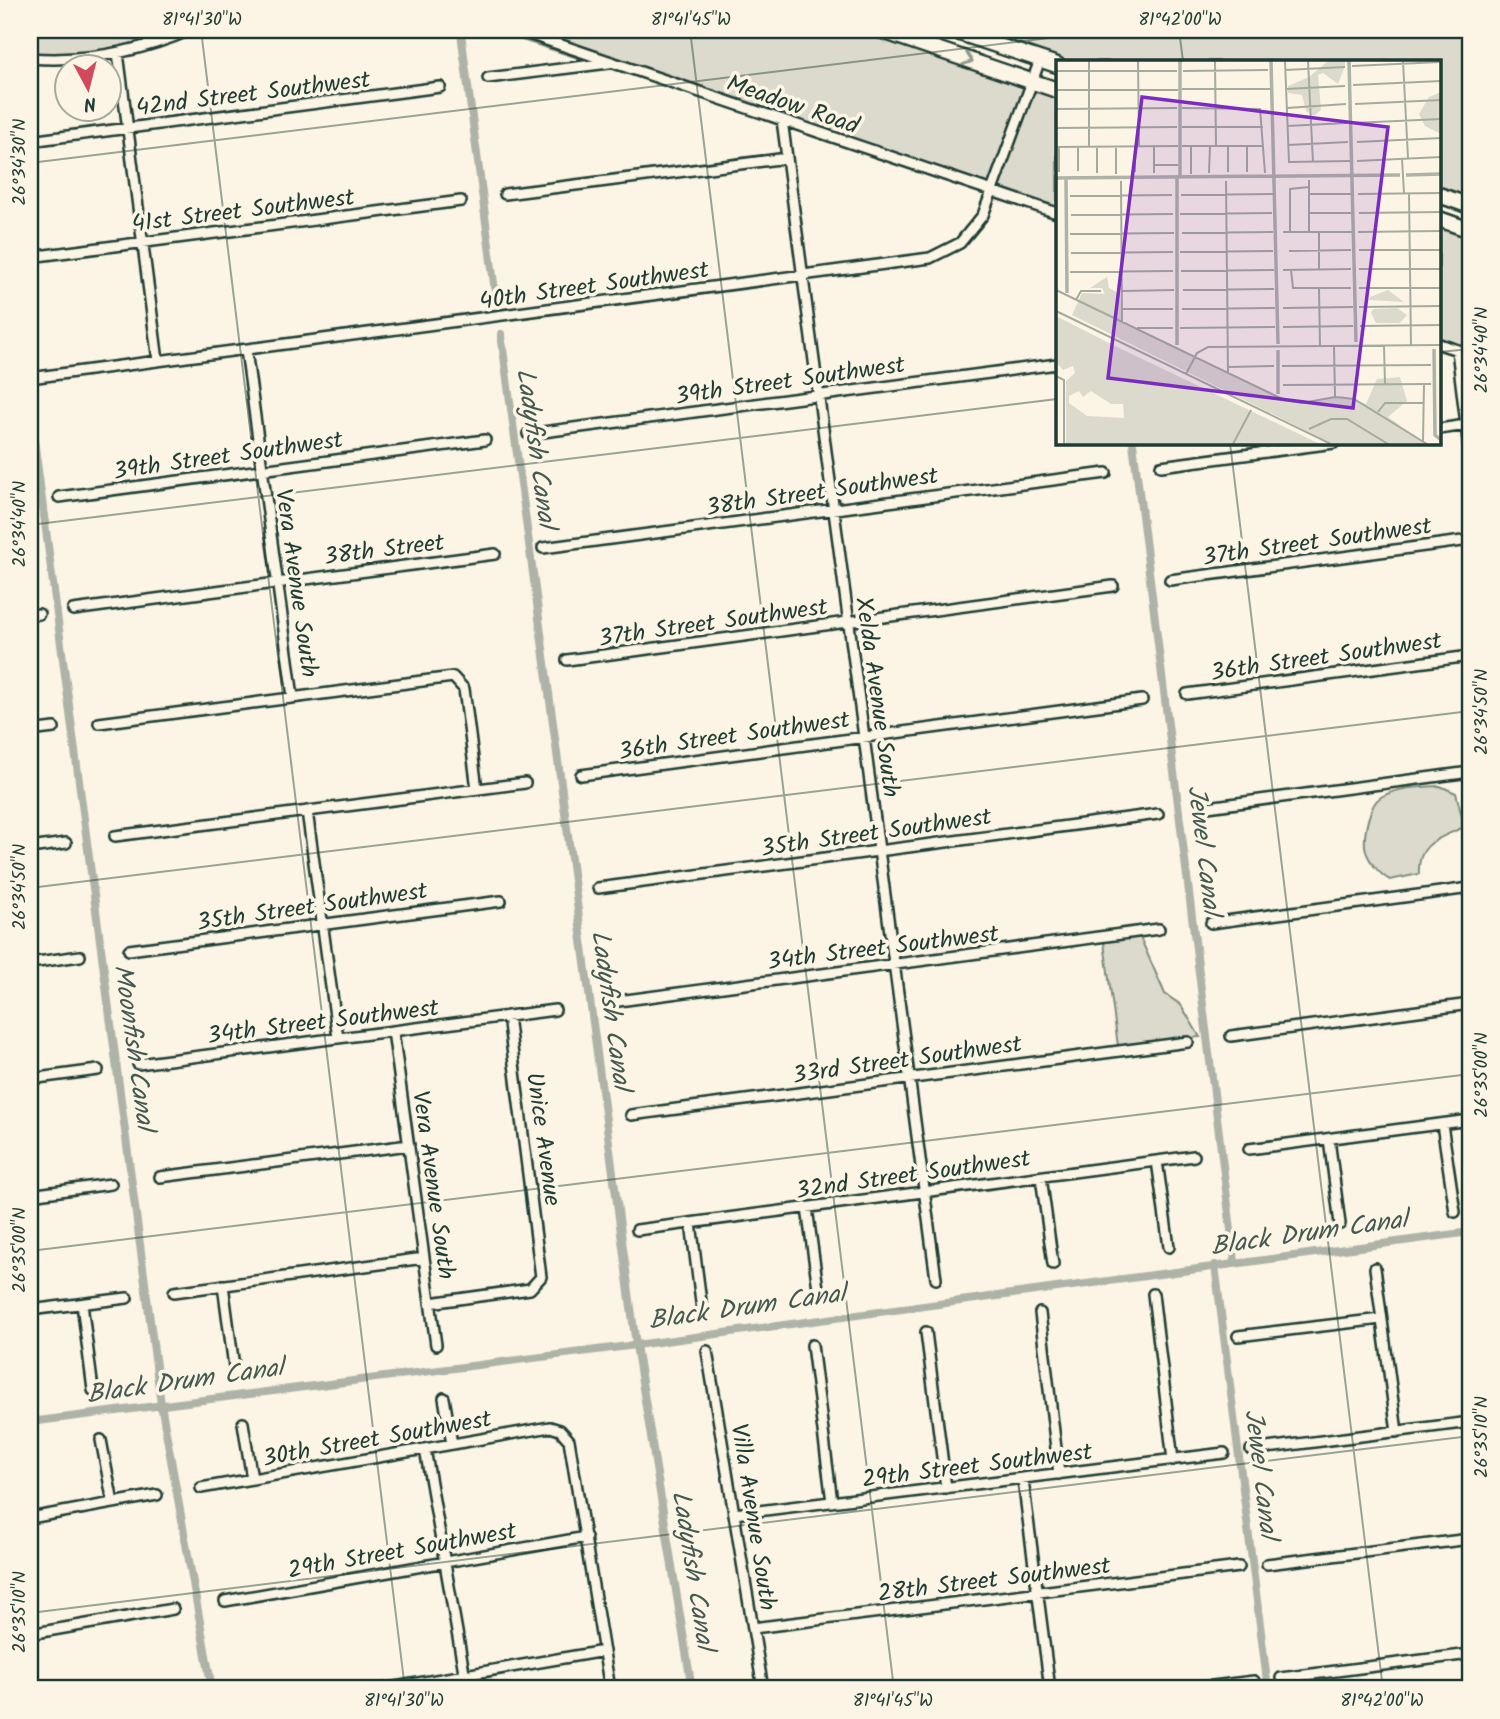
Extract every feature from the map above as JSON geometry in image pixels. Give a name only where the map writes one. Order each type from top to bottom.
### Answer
[{"type":"highway","points":[[880,30],[1056,90]]},
{"type":"highway","points":[[951,30],[1056,65]]},
{"type":"highway","points":[[1440,195],[1470,206]]},
{"type":"highway","points":[[1440,211],[1470,220]]},
{"type":"highway","points":[[1440,219],[1470,230]]},
{"type":"street","points":[[121,52],[190,30]]},
{"type":"street","name":"Meadow Road","points":[[517,30],[1056,213]]},
{"type":"street","points":[[30,58],[52,59]]},
{"type":"street","name":"40th Street Southwest","points":[[30,378],[921,260],[960,243],[976,225],[993,191],[1041,60]]},
{"type":"street","points":[[488,78],[614,63]]},
{"type":"street","points":[[122,83],[158,361]]},
{"type":"street","name":"42nd Street Southwest","points":[[30,141],[440,87]]},
{"type":"street","name":"Xelda Avenue South","points":[[782,120],[936,1279]]},
{"type":"street","points":[[505,194],[787,158]]},
{"type":"street","name":"41st Street Southwest","points":[[30,257],[461,201]]},
{"type":"street","points":[[1440,344],[1470,354]]},
{"type":"street","name":"Vera Avenue South","points":[[247,350],[293,697]]},
{"type":"street","points":[[1457,350],[1470,457]]},
{"type":"street","name":"39th Street Southwest","points":[[528,434],[1056,364]]},
{"type":"street","points":[[1440,429],[1466,425]]},
{"type":"street","name":"39th Street Southwest","points":[[59,497],[485,440]]},
{"type":"street","points":[[1161,466],[1326,444]]},
{"type":"street","name":"38th Street Southwest","points":[[544,548],[1106,473]]},
{"type":"street","name":"37th Street Southwest","points":[[1170,580],[1470,540]]},
{"type":"street","name":"38th Street","points":[[278,583],[495,554]]},
{"type":"street","points":[[73,610],[278,583]]},
{"type":"street","name":"37th Street Southwest","points":[[567,660],[1113,586]]},
{"type":"street","name":"36th Street Southwest","points":[[1188,694],[1470,656]]},
{"type":"street","points":[[99,723],[453,677],[464,689],[477,789]]},
{"type":"street","name":"36th Street Southwest","points":[[581,775],[1142,700]]},
{"type":"street","points":[[30,731],[54,728]]},
{"type":"street","points":[[1200,808],[1470,772]]},
{"type":"street","points":[[115,836],[524,783]]},
{"type":"street","points":[[307,811],[338,1038]]},
{"type":"street","name":"35th Street Southwest","points":[[598,888],[1158,814]]},
{"type":"street","points":[[30,848],[65,843]]},
{"type":"street","points":[[1211,923],[1470,888]]},
{"type":"street","name":"35th Street Southwest","points":[[129,950],[500,901]]},
{"type":"street","name":"34th Street Southwest","points":[[611,1002],[1159,929]]},
{"type":"street","points":[[30,963],[80,956]]},
{"type":"street","points":[[1231,1036],[1470,1004]]},
{"type":"street","name":"34th Street Southwest","points":[[138,1064],[555,1010]]},
{"type":"street","name":"Unice Avenue","points":[[430,1303],[530,1289],[541,1277],[508,1016]]},
{"type":"street","name":"Vera Avenue South","points":[[393,1031],[436,1345]]},
{"type":"street","name":"33rd Street Southwest","points":[[631,1115],[1188,1042]]},
{"type":"street","points":[[30,1079],[98,1070]]},
{"type":"street","points":[[1249,1149],[1470,1120]]},
{"type":"street","points":[[1442,1124],[1455,1212]]},
{"type":"street","points":[[1329,1139],[1340,1224]]},
{"type":"street","points":[[160,1177],[409,1145]]},
{"type":"street","name":"32nd Street Southwest","points":[[636,1230],[1195,1156]]},
{"type":"street","points":[[1157,1161],[1169,1247]]},
{"type":"street","points":[[1041,1177],[1053,1264]]},
{"type":"street","points":[[30,1195],[111,1184]]},
{"type":"street","points":[[807,1208],[819,1296]]},
{"type":"street","points":[[691,1223],[702,1310]]},
{"type":"street","points":[[174,1292],[424,1258]]},
{"type":"street","points":[[1375,1268],[1397,1432]]},
{"type":"street","points":[[223,1285],[235,1374]]},
{"type":"street","points":[[1153,1294],[1173,1460]]},
{"type":"street","points":[[30,1310],[127,1298]]},
{"type":"street","points":[[82,1304],[93,1390]]},
{"type":"street","points":[[1040,1313],[1059,1474]]},
{"type":"street","points":[[1238,1336],[1381,1319]]},
{"type":"street","points":[[926,1332],[946,1488]]},
{"type":"street","points":[[812,1345],[832,1503]]},
{"type":"street","name":"Villa Avenue South","points":[[707,1351],[763,1689]]},
{"type":"street","points":[[444,1398],[452,1444]]},
{"type":"street","points":[[1251,1450],[1470,1422]]},
{"type":"street","points":[[243,1423],[252,1479]]},
{"type":"street","name":"30th Street Southwest","points":[[201,1488],[550,1427],[560,1430],[569,1440],[586,1537]]},
{"type":"street","points":[[101,1440],[113,1503]]},
{"type":"street","points":[[425,1449],[467,1689]]},
{"type":"street","name":"29th Street Southwest","points":[[734,1514],[1224,1453]]},
{"type":"street","points":[[1023,1479],[1050,1689]]},
{"type":"street","points":[[30,1518],[158,1495]]},
{"type":"street","points":[[586,1537],[610,1689]]},
{"type":"street","name":"29th Street Southwest","points":[[225,1601],[586,1537]]},
{"type":"street","points":[[1267,1564],[1470,1539]]},
{"type":"street","name":"28th Street Southwest","points":[[753,1628],[1239,1567]]},
{"type":"street","points":[[30,1634],[173,1609]]},
{"type":"street","points":[[383,1689],[604,1651]]},
{"type":"street","points":[[1281,1678],[1470,1654]]},
{"type":"street","points":[[1188,1689],[1254,1681]]},
{"type":"shaded area","points":[[30,30],[189,30],[136,55],[122,57],[122,52],[52,52],[52,63],[30,64]]},
{"type":"shaded area","points":[[491,30],[867,30],[1056,95],[1056,212]]},
{"type":"shaded area","points":[[966,30],[1470,30],[1470,199],[1440,190],[1440,60],[1056,60]]},
{"type":"shaded area","points":[[1440,224],[1470,235],[1470,404],[1463,396],[1458,345],[1440,339]]},
{"type":"shaded area","points":[[1440,786],[1456,793],[1462,828],[1437,839],[1425,849],[1419,864],[1419,874],[1390,880],[1374,866],[1366,851],[1366,827],[1373,806],[1381,797],[1395,791]]},
{"type":"shaded area","points":[[1116,932],[1140,937],[1165,994],[1181,1005],[1200,1037],[1139,1046],[1118,1046],[1103,935]]},
{"type":"waterway","name":"Ladyfish Canal","points":[[461,33],[496,299]]},
{"type":"waterway","name":"Ladyfish Canal","points":[[501,334],[636,1345],[692,1689]]},
{"type":"waterway","name":"Moonfish Canal","points":[[30,409],[161,1404],[212,1689]]},
{"type":"waterway","name":"Jewel Canal","points":[[1133,444],[1235,1262]]},
{"type":"waterway","name":"Black Drum Canal","points":[[30,1422],[636,1345],[1470,1232]]},
{"type":"waterway","name":"Jewel Canal","points":[[1215,1265],[1268,1689]]}]
